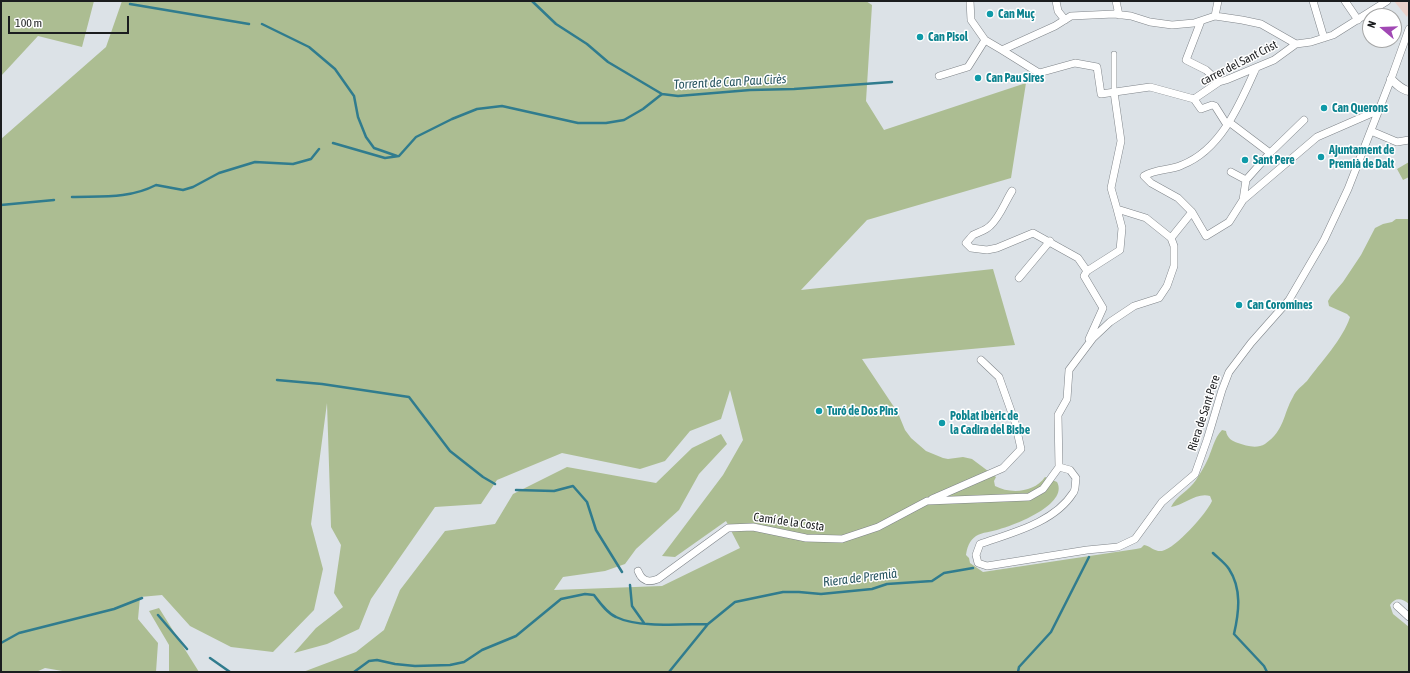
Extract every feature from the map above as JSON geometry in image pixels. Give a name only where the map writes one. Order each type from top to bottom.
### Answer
[{"type":"street","points":[[970,1],[971,20],[985,40],[1039,73],[1075,63],[1097,67],[1101,94],[1114,92]]},
{"type":"street","points":[[1056,1],[1058,11],[1065,20]]},
{"type":"street","points":[[1116,1],[1119,15]]},
{"type":"street","points":[[1215,16],[1218,1]]},
{"type":"street","points":[[1313,1],[1324,38]]},
{"type":"street","points":[[1345,1],[1358,20]]},
{"type":"street","name":"carrer del Sant Crist","points":[[1114,92],[1150,87],[1194,98],[1219,82],[1274,60],[1296,44],[1311,42],[1333,35],[1387,1]]},
{"type":"street","points":[[1002,50],[1055,26],[1071,16],[1119,15],[1131,16],[1150,22],[1172,25],[1194,23],[1215,16],[1260,24],[1296,44]]},
{"type":"street","points":[[1201,21],[1186,60],[1206,70],[1219,82]]},
{"type":"street","name":"Riera de Sant Pere","points":[[1059,467],[1070,470],[1076,478],[1074,492],[1061,507],[1040,522],[980,544],[976,555],[978,563],[986,566],[1087,550],[1118,547],[1135,539],[1162,502],[1195,474],[1229,372],[1251,343],[1289,300],[1324,240],[1348,189],[1409,29]]},
{"type":"street","points":[[939,76],[968,67],[985,40]]},
{"type":"street","points":[[1085,348],[1103,308],[1084,276],[1087,271],[1120,250],[1122,228],[1111,188],[1121,141],[1114,92],[1114,54]]},
{"type":"street","points":[[1256,68],[1225,130],[1199,157],[1181,166],[1152,171],[1144,176],[1151,183],[1178,198],[1192,212],[1206,236],[1229,222],[1244,200],[1317,137],[1379,110]]},
{"type":"street","points":[[1391,79],[1398,86],[1409,91]]},
{"type":"street","points":[[1194,98],[1201,109],[1212,105],[1216,106],[1228,123],[1270,153]]},
{"type":"street","points":[[1244,200],[1246,180],[1270,153],[1304,120]]},
{"type":"street","points":[[1371,131],[1397,142],[1409,140]]},
{"type":"street","points":[[1231,172],[1246,180]]},
{"type":"street","points":[[1012,191],[998,217],[991,226],[973,235],[966,243],[971,248],[987,250],[997,248],[1033,233],[1078,258],[1087,271]]},
{"type":"street","points":[[1059,467],[1058,415],[1067,399],[1069,370],[1093,338],[1110,322],[1134,306],[1159,298],[1167,286],[1174,266],[1174,246],[1171,238],[1146,218],[1117,209]]},
{"type":"street","points":[[1171,238],[1192,212]]},
{"type":"street","points":[[1019,278],[1050,242]]},
{"type":"street","name":"Camí de la Costa","points":[[638,571],[641,578],[644,580],[648,581],[658,579],[728,528],[753,527],[806,538],[842,539],[878,527],[927,501],[1003,468],[1021,449],[1015,422],[999,377],[981,360]]},
{"type":"street","name":"Camí de la Costa","points":[[927,501],[1029,497],[1043,489],[1059,467]]},
{"type":"street","points":[[1397,606],[1409,617]]},
{"type":"shaded area","points":[[1394,1],[1409,1],[1409,12],[1407,17],[1402,11],[1402,8],[1400,8]]},
{"type":"green space","points":[[1,1],[94,1],[82,47],[38,36],[1,76]]},
{"type":"green space","points":[[122,1],[866,1],[872,5],[866,101],[884,130],[1026,83],[1011,178],[867,220],[801,290],[993,269],[1015,345],[862,359],[898,413],[905,430],[911,438],[926,451],[948,459],[963,457],[972,459],[996,477],[994,481],[995,486],[1001,489],[1015,491],[1028,489],[1035,486],[1045,477],[1057,482],[1059,490],[1055,498],[1039,512],[1007,527],[978,535],[970,542],[966,555],[969,558],[970,563],[983,572],[1136,549],[1141,548],[1144,545],[1157,551],[1162,551],[1175,544],[1197,522],[1212,501],[1210,496],[1205,495],[1195,497],[1171,507],[1173,503],[1196,480],[1207,461],[1219,433],[1222,430],[1226,431],[1227,436],[1232,440],[1241,444],[1252,446],[1262,446],[1272,439],[1283,422],[1296,392],[1307,381],[1331,350],[1347,325],[1350,317],[1347,314],[1329,306],[1328,301],[1331,296],[1343,282],[1361,255],[1375,228],[1396,219],[1409,219],[1409,604],[1404,600],[1399,599],[1392,602],[1390,605],[1393,614],[1409,627],[1409,672],[303,672],[356,652],[384,630],[400,590],[445,531],[495,524],[513,494],[567,467],[656,483],[692,448],[721,434],[727,444],[699,474],[679,510],[636,549],[625,564],[605,571],[563,577],[554,590],[662,586],[740,548],[726,521],[675,557],[662,556],[723,475],[743,440],[730,390],[721,419],[690,431],[665,461],[640,469],[562,453],[497,480],[481,504],[435,507],[371,599],[359,629],[327,644],[294,653],[316,628],[343,607],[334,593],[341,545],[331,527],[327,403],[311,524],[323,569],[314,610],[273,652],[231,647],[190,626],[162,595],[140,597],[138,619],[158,643],[156,672],[68,672],[45,668],[36,672],[1,672],[1,139],[106,47]]},
{"type":"green space","points":[[1409,162],[1409,177],[1403,180],[1397,169]]},
{"type":"green space","points":[[159,608],[199,672],[169,672],[169,645],[149,611]]},
{"type":"waterway","points":[[532,1],[556,24],[587,44],[608,62],[662,94]]},
{"type":"waterway","points":[[130,4],[249,24]]},
{"type":"waterway","points":[[262,24],[309,47],[335,69],[354,96],[358,117],[366,137],[374,148],[397,156]]},
{"type":"waterway","name":"Torrent de Can Pau Cirès","points":[[333,143],[385,158],[399,156],[416,137],[452,119],[477,109],[502,106],[578,123],[606,123],[624,120],[643,109],[662,94],[678,96],[750,90],[794,89],[892,82]]},
{"type":"waterway","name":"Torrent de Can Pau Cirès","points":[[72,197],[125,195],[136,193],[156,185],[183,190],[193,187],[219,173],[255,162],[293,164],[311,159],[319,149]]},
{"type":"waterway","name":"Torrent de Can Pau Cirès","points":[[1,205],[54,200]]},
{"type":"waterway","points":[[277,380],[322,384],[409,397],[450,451],[483,477],[495,484]]},
{"type":"waterway","points":[[516,490],[554,491],[573,486],[587,502],[596,530],[622,572]]},
{"type":"waterway","points":[[1213,553],[1229,569],[1236,584],[1238,593],[1238,609],[1234,634],[1264,666],[1267,672]]},
{"type":"waterway","points":[[1018,672],[1019,667],[1051,632],[1089,557]]},
{"type":"waterway","name":"Riera de Premià","points":[[669,672],[708,624],[735,602],[783,592],[821,594],[872,589],[887,584],[932,581],[944,573],[973,568]]},
{"type":"waterway","points":[[630,585],[632,606],[644,623]]},
{"type":"waterway","points":[[354,672],[369,661],[377,660],[415,666],[450,665],[464,662],[482,650],[516,636],[561,599],[585,594],[594,595],[604,608],[616,617],[636,623],[661,625],[708,624]]},
{"type":"waterway","points":[[1,643],[19,633],[114,609],[142,598]]},
{"type":"waterway","points":[[158,615],[187,649]]},
{"type":"waterway","points":[[210,658],[230,672]]},
{"type":"place","name":"Can Muç","points":[[990,14]]},
{"type":"place","name":"Can Pisol","points":[[920,37]]},
{"type":"place","name":"Can Pau Sires","points":[[978,78]]},
{"type":"place","name":"Can Querons","points":[[1324,108]]},
{"type":"place","name":"Ajuntament de Premià de Dalt","points":[[1321,157]]},
{"type":"place","name":"Sant Pere","points":[[1245,160]]},
{"type":"place","name":"Can Coromines","points":[[1239,305]]},
{"type":"place","name":"Turó de Dos Pins","points":[[819,411]]},
{"type":"place","name":"Poblat ibèric de la Cadira del Bisbe","points":[[942,423]]}]
